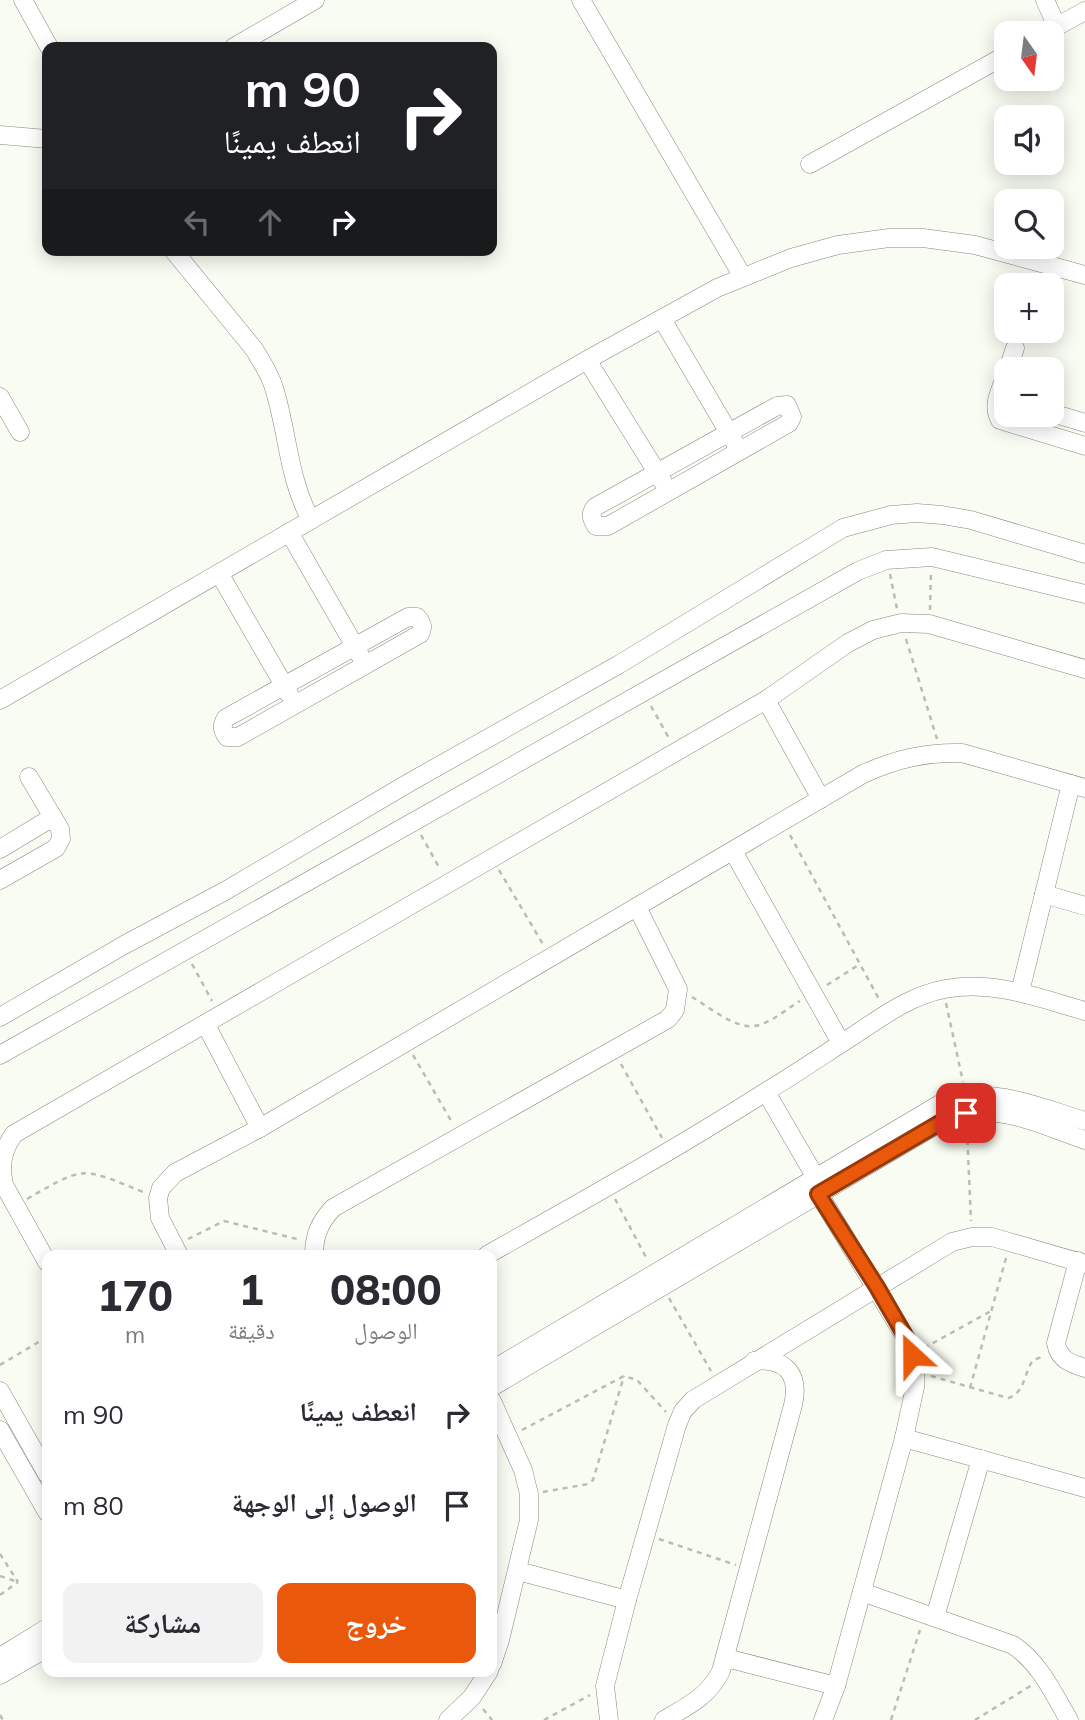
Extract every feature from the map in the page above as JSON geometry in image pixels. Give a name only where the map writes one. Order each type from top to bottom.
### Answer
[{"type":"street","points":[[23,0],[46,42]]},
{"type":"street","points":[[243,42],[315,0]]},
{"type":"street","points":[[581,0],[743,277]]},
{"type":"street","points":[[1045,0],[1049,21]]},
{"type":"street","points":[[1064,23],[1085,11]]},
{"type":"street","points":[[810,164],[994,62]]},
{"type":"street","points":[[0,135],[42,139]]},
{"type":"street","points":[[0,700],[587,360],[717,288],[791,258],[827,248],[888,237],[948,240],[975,244],[1085,275]]},
{"type":"street","points":[[178,256],[254,349],[263,364],[274,386],[295,485],[311,520]]},
{"type":"street","points":[[662,320],[739,451]]},
{"type":"street","points":[[1013,357],[1016,348]]},
{"type":"street","points":[[587,360],[668,491]]},
{"type":"street","points":[[0,397],[20,432]]},
{"type":"street","points":[[777,405],[787,405],[791,411],[789,423],[608,526],[596,526],[592,520],[595,507],[729,433],[777,405]]},
{"type":"street","points":[[1023,427],[1081,445],[1085,422],[1064,417]]},
{"type":"street","points":[[0,1017],[618,665],[843,528],[891,515],[942,515],[971,520],[1085,554]]},
{"type":"street","points":[[289,532],[365,665]]},
{"type":"street","points":[[2,1052],[858,571],[886,560],[932,557],[1085,594]]},
{"type":"street","points":[[219,573],[295,705]]},
{"type":"street","points":[[408,617],[417,617],[422,622],[420,634],[238,737],[227,737],[222,724],[226,719],[355,646],[408,617]]},
{"type":"street","points":[[42,1253],[4,1185],[2,1159],[14,1134],[766,700],[848,643],[873,630],[901,623],[929,624],[1085,669]]},
{"type":"street","points":[[766,700],[821,800]]},
{"type":"street","points":[[176,1250],[160,1218],[158,1198],[167,1180],[175,1173],[260,1128],[882,765],[901,758],[941,752],[962,753],[1078,786],[1044,894],[1020,992]]},
{"type":"street","points":[[1,878],[56,848],[61,834],[29,776]]},
{"type":"street","points":[[0,849],[53,817]]},
{"type":"street","points":[[733,851],[841,1044]]},
{"type":"street","points":[[1044,894],[1085,906]]},
{"type":"street","points":[[314,1249],[324,1218],[333,1208],[668,1019],[675,1010],[678,989],[637,907]]},
{"type":"street","points":[[496,1250],[766,1092],[887,1014],[923,995],[984,986],[1020,992],[1085,1011]]},
{"type":"street","points":[[213,1021],[260,1128]]},
{"type":"street","points":[[766,1092],[817,1186],[907,1339],[913,1363],[912,1403],[904,1438],[836,1686],[823,1720]]},
{"type":"street","points":[[497,1367],[658,1280],[817,1186],[948,1118],[966,1104],[988,1095],[1085,1121]]},
{"type":"street","points":[[966,1104],[985,1111],[1004,1113],[1085,1140]]},
{"type":"street","points":[[609,1720],[605,1686],[626,1600],[677,1425],[683,1411],[693,1400],[952,1242],[972,1237],[1010,1241],[1081,1263],[1056,1343],[1060,1355],[1069,1363],[1085,1368]]},
{"type":"street","points":[[497,1384],[658,1280]]},
{"type":"street","points":[[664,1720],[706,1694],[715,1684],[726,1658],[796,1391],[793,1376],[783,1365],[769,1359],[754,1361]]},
{"type":"street","points":[[0,1391],[42,1465]]},
{"type":"street","points":[[497,1412],[523,1470],[529,1494],[529,1520],[497,1649]]},
{"type":"street","points":[[0,1430],[42,1503]]},
{"type":"street","points":[[904,1438],[1085,1488]]},
{"type":"street","points":[[931,1616],[981,1460]]},
{"type":"street","points":[[518,1571],[626,1600]]},
{"type":"street","points":[[862,1592],[1013,1645],[1026,1653],[1069,1720]]},
{"type":"street","points":[[5,1663],[42,1632]]},
{"type":"street","points":[[5,1663],[42,1650]]},
{"type":"street","points":[[726,1658],[836,1686]]},
{"type":"street","points":[[448,1720],[472,1697],[485,1677]]},
{"type":"path","points":[[929,624],[932,557]]},
{"type":"path","points":[[886,560],[901,623],[941,752]]},
{"type":"path","points":[[643,692],[677,752]]},
{"type":"path","points":[[414,822],[449,884]]},
{"type":"path","points":[[783,822],[887,1014]]},
{"type":"path","points":[[492,859],[551,958]]},
{"type":"path","points":[[185,950],[213,1021]]},
{"type":"path","points":[[678,989],[735,1022],[753,1027],[762,1025],[860,964]]},
{"type":"path","points":[[943,990],[966,1104],[972,1237]]},
{"type":"path","points":[[406,1043],[460,1136]]},
{"type":"path","points":[[614,1050],[668,1150]]},
{"type":"path","points":[[15,1205],[79,1172],[100,1174],[158,1198]]},
{"type":"path","points":[[608,1186],[658,1280],[718,1383]]},
{"type":"path","points":[[179,1250],[224,1221],[314,1249]]},
{"type":"path","points":[[971,1388],[1010,1241]]},
{"type":"path","points":[[913,1363],[991,1311]]},
{"type":"path","points":[[0,1365],[42,1340]]},
{"type":"path","points":[[913,1363],[971,1388],[1003,1397],[1013,1396],[1021,1389],[1032,1360],[1040,1356],[1060,1355]]},
{"type":"path","points":[[509,1437],[624,1376],[637,1380],[677,1425]]},
{"type":"path","points":[[529,1494],[588,1484],[593,1480],[624,1376]]},
{"type":"path","points":[[646,1534],[749,1569]]},
{"type":"path","points":[[0,1554],[18,1582]]},
{"type":"path","points":[[0,1576],[18,1582]]},
{"type":"path","points":[[0,1595],[18,1582]]},
{"type":"path","points":[[891,1720],[931,1616]]},
{"type":"path","points":[[975,1720],[1044,1678]]},
{"type":"path","points":[[544,1720],[605,1686]]},
{"type":"path","points":[[0,1715],[3,1720]]},
{"type":"route","points":[[912,1355],[907,1339],[877,1287],[818,1194],[948,1118],[966,1113]]}]
